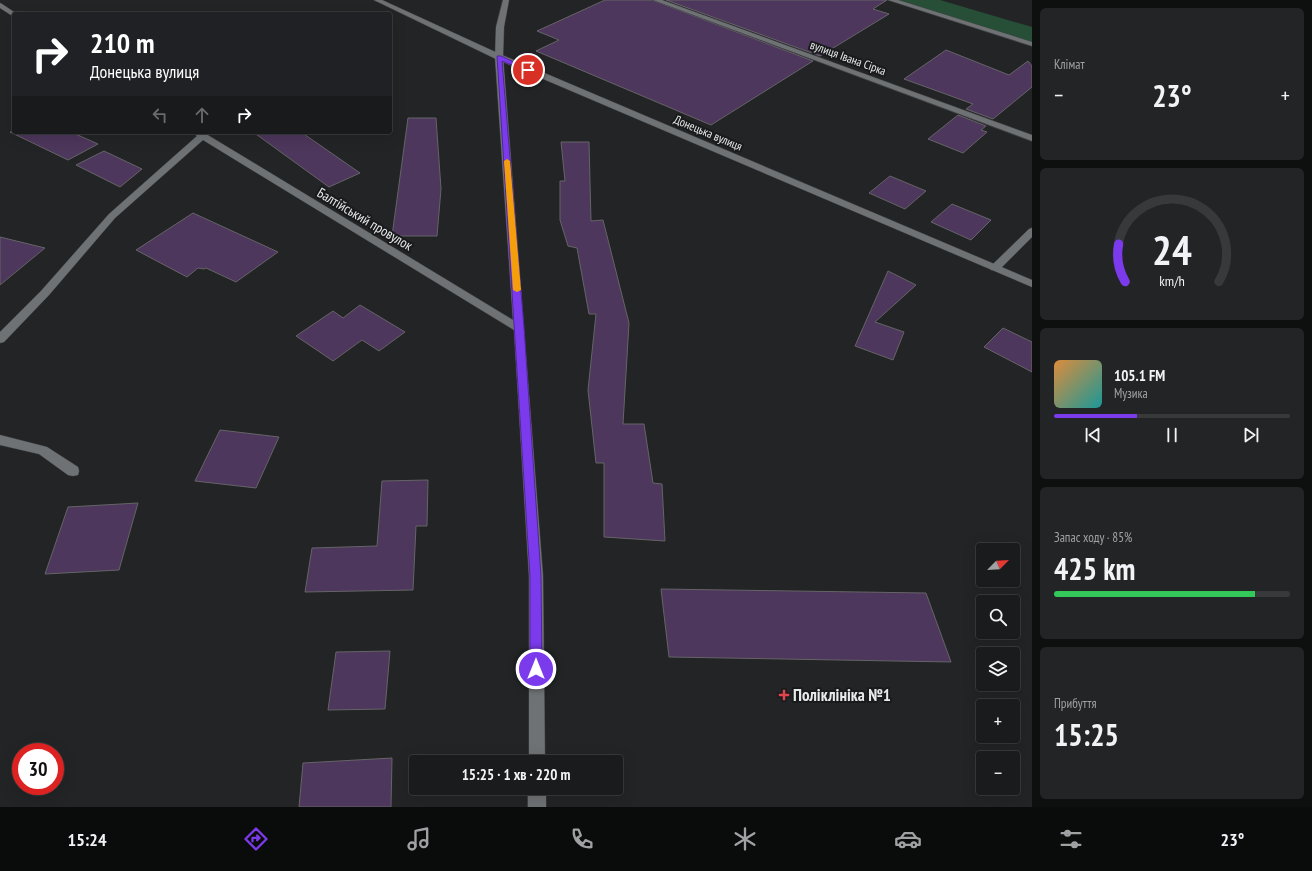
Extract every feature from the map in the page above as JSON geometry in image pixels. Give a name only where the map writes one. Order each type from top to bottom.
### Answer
[{"type":"street","name":"Донецька вулиця","points":[[377,0],[499,57],[1032,284]]},
{"type":"street","points":[[506,0],[500,27],[499,57],[520,328],[536,576],[537,755]]},
{"type":"street","name":"вулиця Івана Сірка","points":[[656,0],[1032,138]]},
{"type":"street","points":[[891,0],[904,2],[1032,44]]},
{"type":"street","points":[[0,5],[12,13]]},
{"type":"street","points":[[0,339],[45,293],[112,216],[200,134]]},
{"type":"street","name":"Балтійський провулок","points":[[200,134],[435,278],[520,328]]},
{"type":"street","points":[[995,268],[1032,231]]},
{"type":"street","points":[[0,440],[43,450],[73,471]]},
{"type":"street","points":[[537,795],[537,807]]},
{"type":"green space","points":[[891,0],[940,0],[1032,27],[1032,44]]},
{"type":"building","points":[[605,0],[652,0],[813,61],[711,125],[536,51],[559,40],[537,31]]},
{"type":"building","points":[[666,0],[887,0],[873,9],[889,14],[820,56]]},
{"type":"building","points":[[946,50],[1009,75],[1028,61],[1032,66],[1032,87],[993,119],[966,109],[973,104],[904,79]]},
{"type":"building","points":[[958,115],[986,126],[981,130],[987,132],[963,153],[928,139]]},
{"type":"building","points":[[408,118],[436,118],[441,189],[437,236],[392,236]]},
{"type":"building","points":[[14,134],[76,134],[98,144],[68,160]]},
{"type":"building","points":[[256,134],[304,134],[360,173],[329,187]]},
{"type":"building","points":[[561,142],[589,142],[591,221],[603,220],[629,323],[623,424],[644,424],[653,483],[662,484],[665,541],[604,537],[604,463],[596,463],[588,390],[596,314],[589,314],[577,248],[568,246],[560,220],[560,181],[565,181]]},
{"type":"building","points":[[104,151],[142,169],[120,187],[76,165]]},
{"type":"building","points":[[890,176],[926,191],[905,209],[869,193]]},
{"type":"building","points":[[952,204],[991,220],[971,240],[931,222]]},
{"type":"building","points":[[193,213],[278,252],[236,282],[206,268],[198,268],[187,277],[136,250]]},
{"type":"building","points":[[0,237],[45,248],[0,285]]},
{"type":"building","points":[[888,271],[916,285],[875,322],[904,332],[893,360],[855,346]]},
{"type":"building","points":[[360,305],[405,332],[379,351],[362,340],[333,361],[296,336],[333,311],[343,318]]},
{"type":"building","points":[[1003,328],[1032,342],[1032,372],[984,347]]},
{"type":"building","points":[[220,430],[279,437],[256,488],[195,481]]},
{"type":"building","points":[[428,480],[427,526],[416,526],[413,590],[305,592],[312,548],[377,546],[382,481]]},
{"type":"building","points":[[138,503],[119,570],[45,574],[68,507]]},
{"type":"building","points":[[661,589],[926,593],[951,662],[669,657]]},
{"type":"building","points":[[390,651],[385,709],[328,710],[336,652]]},
{"type":"building","points":[[392,758],[391,807],[299,807],[303,763]]},
{"type":"slow traffic","points":[[507,161],[517,290]]},
{"type":"place","name":"Поліклініка №1","points":[[784,695]]},
{"type":"route","points":[[528,70],[499,57],[520,328],[536,576],[536,669]]}]
